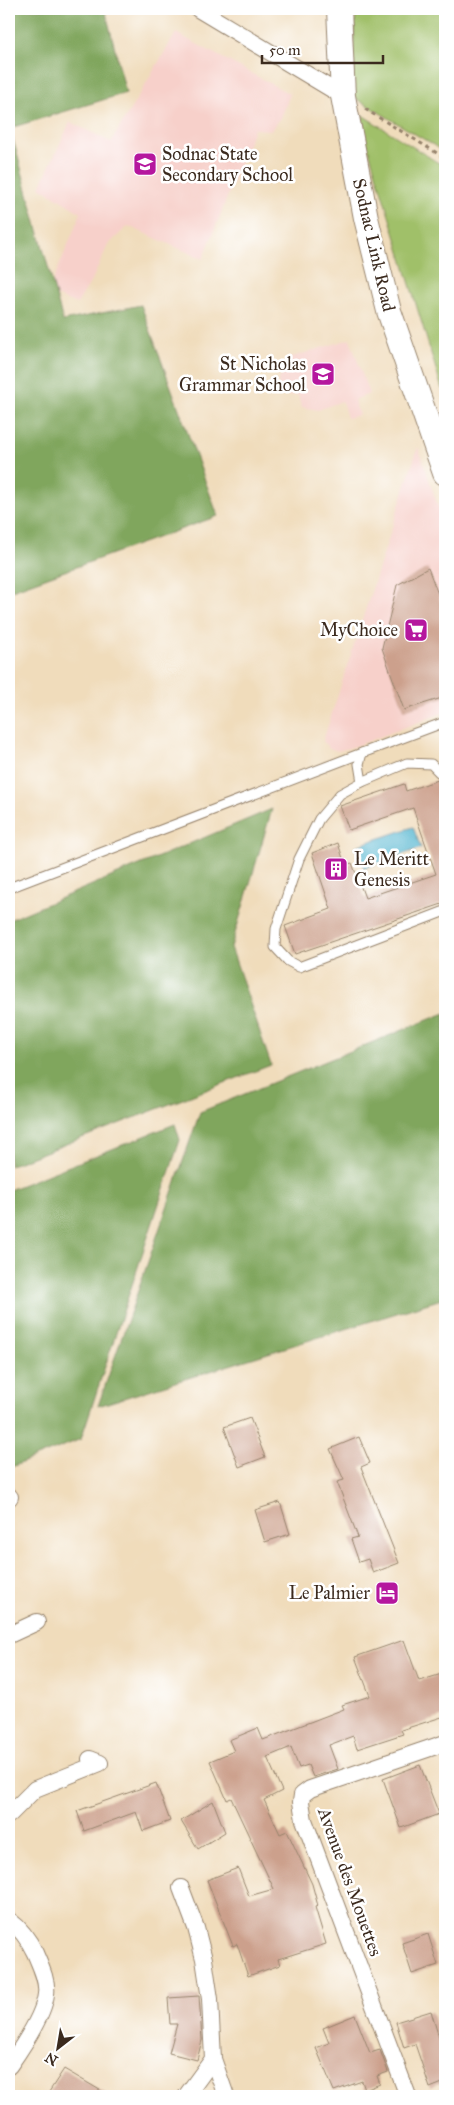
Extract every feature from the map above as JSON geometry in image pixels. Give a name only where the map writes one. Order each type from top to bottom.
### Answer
[{"type":"main road","name":"Sodnac Link Road","points":[[338,9],[343,96],[366,218],[389,311],[445,473]]},
{"type":"street","points":[[198,9],[343,96]]},
{"type":"street","points":[[9,1635],[37,1622]]},
{"type":"street","name":"Avenue des Mouettes","points":[[408,2096],[304,1820],[301,1802],[302,1794],[310,1789],[445,1743]]},
{"type":"street","points":[[9,1815],[34,1789],[100,1763],[90,1760]]},
{"type":"street","points":[[181,1888],[196,1928],[204,1959],[210,1999],[213,2059],[226,2096]]},
{"type":"street","points":[[9,1920],[30,1941],[42,1969],[46,1993],[27,2039],[9,2066]]},
{"type":"street","points":[[186,2096],[213,2059]]},
{"type":"lane","points":[[9,888],[445,722]]},
{"type":"lane","points":[[362,753],[359,764],[362,782]]},
{"type":"lane","points":[[445,778],[431,764],[407,763],[362,782],[340,794],[319,818],[299,859],[276,929],[275,947],[288,960],[299,966],[445,911]]},
{"type":"path","points":[[343,96],[445,158]]},
{"type":"shaded area","name":"Sodnac State Secondary School","points":[[176,33],[290,94],[281,118],[271,130],[254,129],[203,259],[128,226],[108,245],[93,278],[77,304],[48,293],[81,213],[40,187],[70,122],[111,142]]},
{"type":"shaded area","name":"St Nicholas Grammar School","points":[[350,339],[369,394],[354,400],[359,415],[347,418],[342,401],[318,410],[301,407],[298,395],[288,396],[279,391],[278,379],[290,369],[286,359]]},
{"type":"shaded area","points":[[418,447],[445,527],[445,712],[338,751],[329,748],[323,741]]},
{"type":"green space","points":[[16,9],[105,9],[126,93],[10,128],[63,321],[141,305],[218,516],[9,591],[9,11]]},
{"type":"green space","points":[[356,9],[445,9],[445,152],[350,95]]},
{"type":"green space","points":[[362,115],[445,167],[445,389],[442,389],[367,144]]},
{"type":"green space","points":[[272,809],[231,947],[271,1065],[9,1166],[9,920]]},
{"type":"green space","points":[[445,1013],[445,1298],[98,1406],[200,1112]]},
{"type":"green space","points":[[175,1124],[180,1140],[81,1439],[9,1468],[9,1190]]},
{"type":"water","points":[[413,827],[421,848],[364,868],[356,846]]},
{"type":"building","name":"MyChoice","points":[[428,568],[445,613],[445,697],[404,710],[382,648],[397,585]]},
{"type":"building","name":"Le Meritt Genesis","points":[[438,780],[445,796],[445,903],[295,954],[285,926],[331,909],[312,853],[338,843],[345,865],[352,863],[365,898],[436,874],[413,808],[349,830],[340,806],[404,784],[406,791]]},
{"type":"building","points":[[250,1418],[265,1457],[239,1467],[224,1427]]},
{"type":"building","points":[[359,1437],[370,1463],[361,1467],[399,1563],[373,1573],[368,1559],[359,1562],[351,1539],[358,1537],[337,1482],[344,1480],[330,1449]]},
{"type":"building","points":[[280,1502],[290,1534],[265,1542],[255,1510]]},
{"type":"building","points":[[404,1640],[419,1681],[445,1673],[445,1716],[401,1730],[403,1734],[357,1749],[353,1736],[329,1745],[338,1769],[313,1777],[308,1765],[299,1768],[291,1747],[267,1757],[282,1791],[264,1800],[280,1834],[287,1831],[312,1884],[318,1906],[315,1907],[326,1944],[278,1959],[280,1965],[248,1976],[237,1944],[233,1946],[207,1880],[238,1868],[249,1896],[274,1889],[231,1798],[227,1800],[210,1761],[234,1751],[229,1740],[258,1728],[263,1740],[344,1709],[342,1705],[370,1696],[355,1657]]},
{"type":"building","points":[[420,1765],[439,1814],[401,1828],[383,1779]]},
{"type":"building","points":[[156,1783],[170,1821],[143,1831],[136,1812],[84,1831],[77,1811]]},
{"type":"building","points":[[213,1801],[225,1832],[198,1849],[181,1821]]},
{"type":"building","points":[[428,1934],[438,1965],[412,1974],[402,1943]]},
{"type":"building","points":[[199,1996],[202,2040],[197,2060],[169,2053],[177,2024],[170,2024],[168,1998]]},
{"type":"building","points":[[431,2011],[443,2051],[445,2050],[445,2082],[430,2088],[415,2044],[404,2048],[396,2022]]},
{"type":"building","points":[[355,2015],[370,2053],[380,2050],[388,2072],[377,2076],[380,2084],[365,2090],[362,2081],[334,2091],[316,2048],[329,2043],[323,2028]]},
{"type":"building","points":[[64,2069],[110,2096],[56,2096],[49,2092]]},
{"type":"place","name":"Sodnac State Secondary School","points":[[145,164]]},
{"type":"place","name":"St Nicholas Grammar School","points":[[323,374]]},
{"type":"place","name":"MyChoice","points":[[416,630]]},
{"type":"place","name":"Le Meritt Genesis","points":[[336,869]]},
{"type":"place","name":"Le Palmier","points":[[387,1593]]}]
